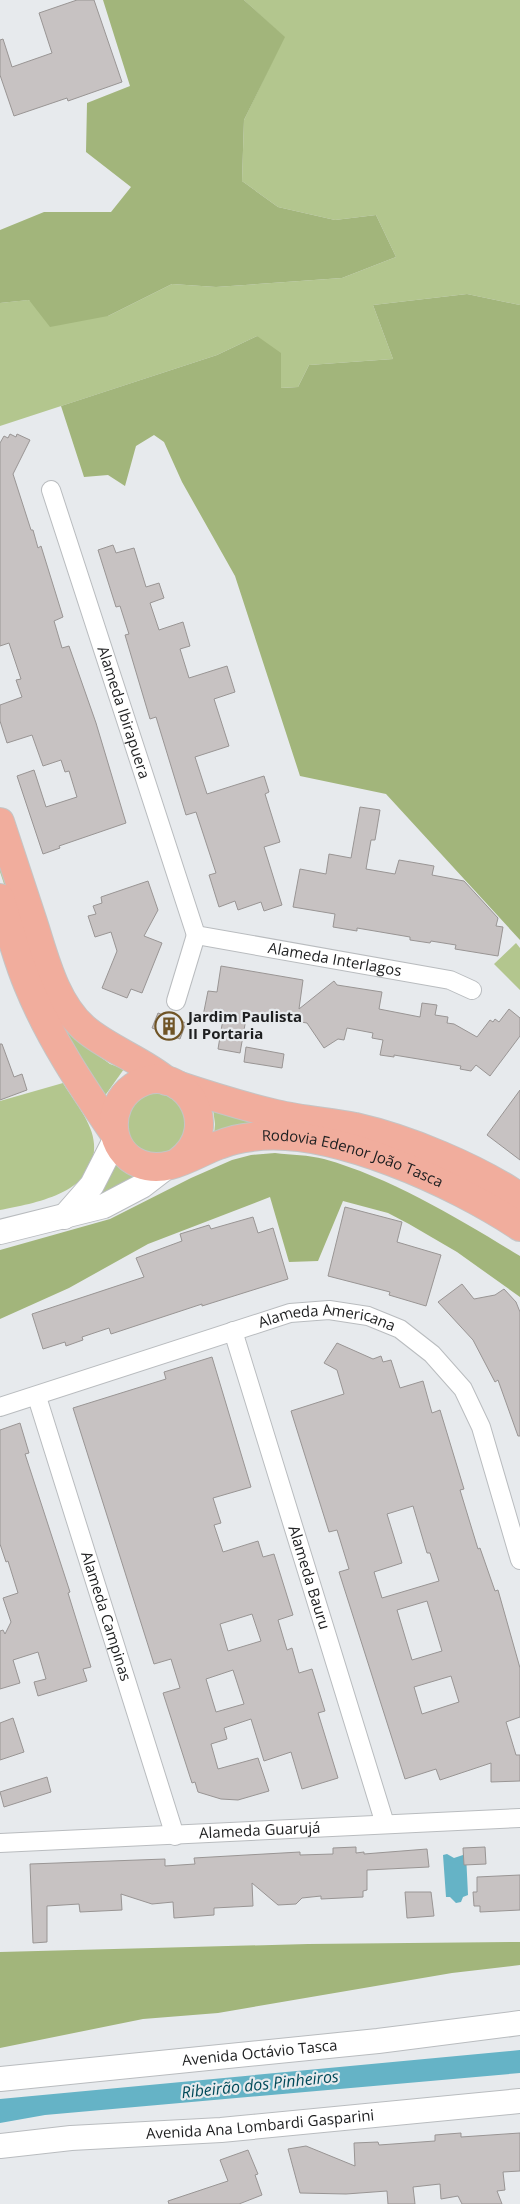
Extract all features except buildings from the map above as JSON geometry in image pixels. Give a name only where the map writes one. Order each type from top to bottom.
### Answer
[{"type":"main road","name":"Rodovia Edenor João Tasca","points":[[0,822],[50,974],[67,1008],[84,1028],[172,1083],[238,1105],[355,1128],[401,1140],[465,1168],[520,1197]]},
{"type":"main road","points":[[0,898],[27,984],[51,1034],[70,1070],[115,1135],[123,1151],[139,1164],[148,1167],[173,1164],[193,1148],[198,1139],[200,1118],[192,1099],[172,1083],[145,1082],[126,1092],[115,1111],[115,1135]]},
{"type":"main road","name":"Rodovia Edenor João Tasca","points":[[173,1164],[220,1144],[252,1137],[273,1135],[309,1138],[379,1157],[443,1184],[520,1227]]},
{"type":"street","name":"Alameda Ibirapuera","points":[[51,490],[196,935]]},
{"type":"street","name":"Alameda Interlagos","points":[[196,935],[450,980],[472,990]]},
{"type":"street","points":[[176,1000],[196,935]]},
{"type":"street","points":[[64,1217],[92,1185],[115,1135]]},
{"type":"street","points":[[0,1232],[104,1206],[142,1186],[173,1164]]},
{"type":"street","name":"Alameda Americana","points":[[0,1407],[290,1313],[329,1310],[368,1316],[400,1329],[432,1354],[462,1389],[481,1427],[520,1560]]},
{"type":"street","name":"Alameda Bauru","points":[[233,1332],[385,1824]]},
{"type":"street","name":"Alameda Campinas","points":[[36,1396],[175,1836]]},
{"type":"street","name":"Alameda Guarujá","points":[[0,1843],[520,1818]]},
{"type":"street","name":"Avenida Octávio Tasca","points":[[0,2079],[378,2041],[520,2023]]},
{"type":"street","name":"Avenida Ana Lombardi Gasparini","points":[[0,2146],[71,2138],[221,2130],[520,2101]]},
{"type":"green space","points":[[103,0],[244,0],[285,37],[244,120],[242,181],[278,207],[335,220],[376,215],[396,257],[342,278],[216,287],[172,284],[108,316],[50,327],[29,300],[0,303],[0,230],[44,212],[111,212],[131,187],[86,152],[87,103],[130,86]]},
{"type":"green space","points":[[244,0],[520,0],[520,305],[467,294],[373,305],[393,359],[309,365],[298,387],[280,388],[257,336],[217,355],[0,426],[0,303],[28,300],[108,316],[172,284],[216,287],[342,278],[396,257],[376,215],[335,220],[278,207],[242,181],[244,120],[284,37]]},
{"type":"green space","points":[[467,294],[520,305],[520,940],[386,794],[300,776],[235,576],[182,482],[164,442],[154,435],[136,446],[125,486],[108,475],[84,477],[61,406],[217,355],[257,336],[281,353],[281,388],[298,387],[309,365],[393,359],[373,305]]},
{"type":"green space","points":[[0,851],[80,1042],[110,1064],[124,1069],[104,1097],[41,994],[0,872]]},
{"type":"green space","points":[[516,943],[520,948],[520,990],[494,964]]},
{"type":"green space","points":[[63,1083],[82,1112],[93,1136],[92,1161],[86,1174],[75,1185],[61,1193],[30,1204],[0,1210],[0,1101]]},
{"type":"green space","points":[[169,1091],[189,1111],[183,1146],[158,1158],[130,1147],[122,1118],[139,1093]]},
{"type":"green space","points":[[213,1109],[417,1162],[214,1135]]},
{"type":"green space","points":[[275,1153],[324,1159],[350,1167],[425,1201],[474,1228],[520,1256],[520,1297],[457,1252],[409,1224],[388,1213],[343,1201],[318,1261],[289,1262],[270,1197],[148,1244],[69,1288],[0,1319],[0,1250],[110,1219],[191,1178],[232,1160],[251,1155]]},
{"type":"green space","points":[[115,1160],[123,1171],[139,1177],[101,1194]]},
{"type":"green space","points":[[520,1942],[520,1965],[452,1973],[218,2013],[143,2019],[0,2048],[0,1952],[308,1944]]},
{"type":"water","points":[[447,1854],[454,1858],[466,1854],[468,1895],[463,1897],[461,1902],[456,1903],[450,1897],[446,1897],[443,1855]]},
{"type":"water","name":"Ribeirão dos Pinheiros","points":[[520,2050],[520,2073],[45,2115],[0,2123],[0,2099]]},
{"type":"place","name":"Jardim Paulista II Portaria","points":[[169,1026]]}]
